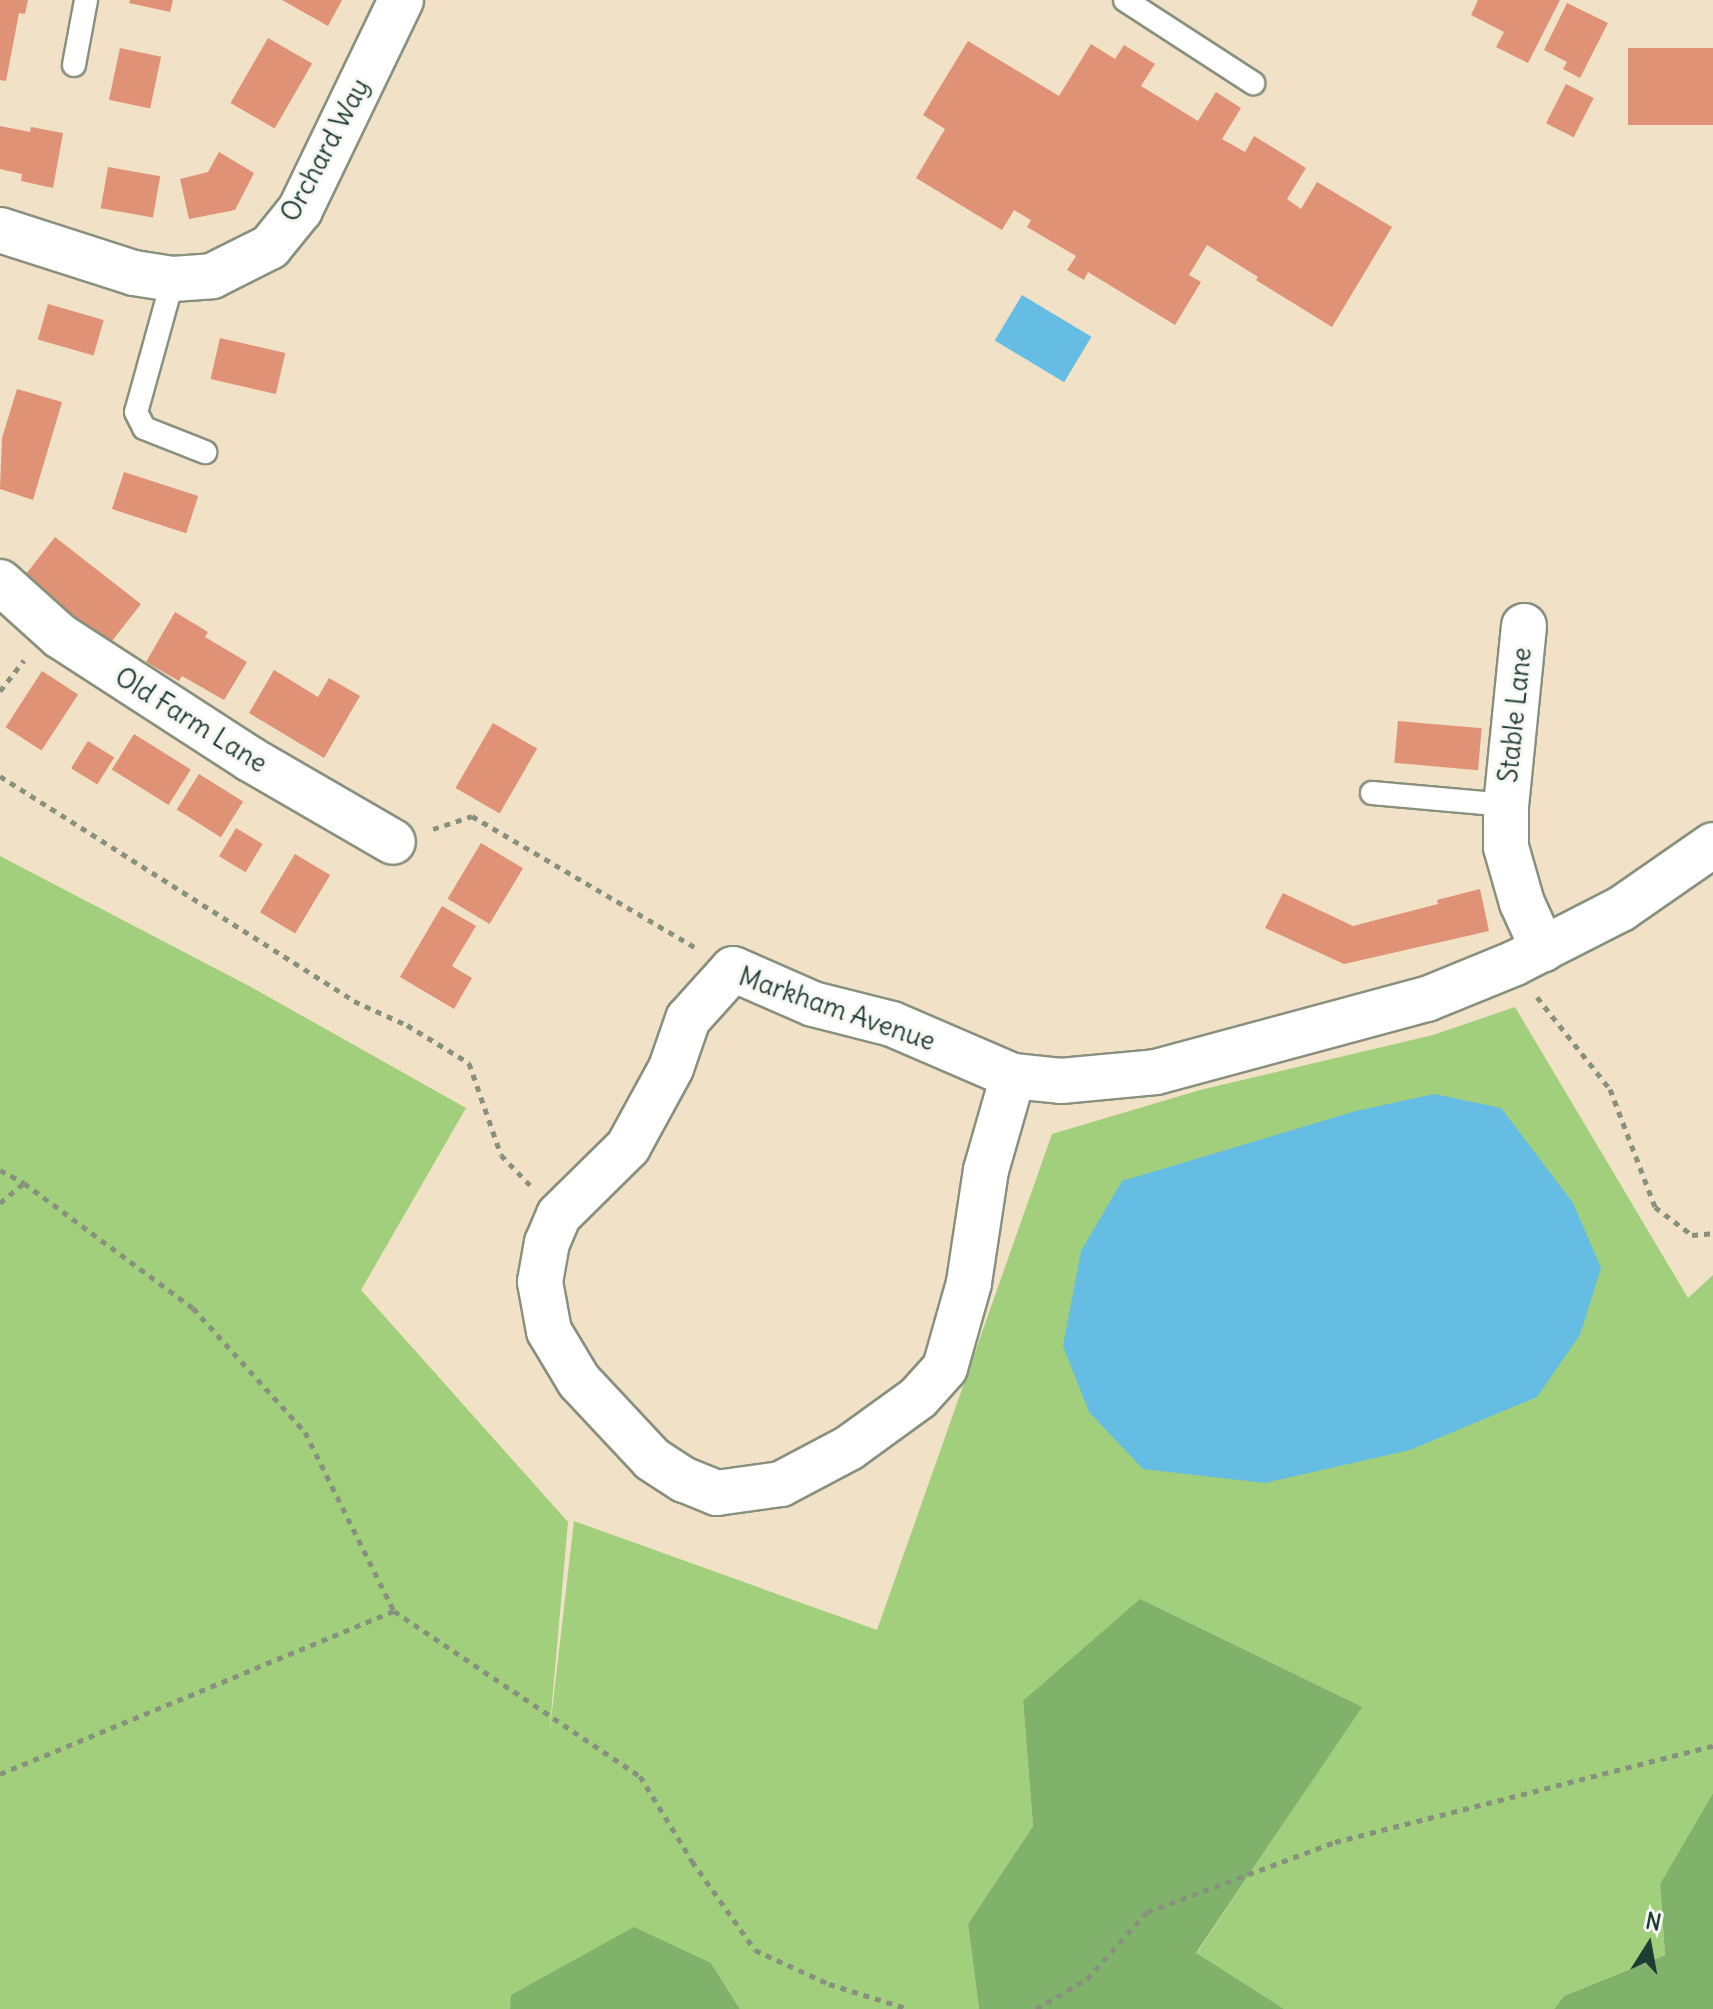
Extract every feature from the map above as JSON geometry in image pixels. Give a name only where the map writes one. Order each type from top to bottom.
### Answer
[{"type":"street","name":"Orchard Way","points":[[0,230],[134,273],[173,279],[212,276],[270,247],[300,210],[401,0]]},
{"type":"street","name":"Old Farm Lane","points":[[0,582],[60,636],[250,759],[393,842]]},
{"type":"street","name":"Stable Lane","points":[[1524,626],[1506,805],[1506,847],[1522,903],[1529,956]]},
{"type":"street","name":"Markham Avenue","points":[[1013,1076],[986,1170],[969,1283],[945,1368],[918,1398],[849,1448],[781,1484],[717,1493],[684,1480],[652,1459],[579,1381],[549,1331],[540,1282],[547,1243],[559,1215],[628,1147],[671,1068],[688,1019],[711,989],[733,969],[813,1004],[892,1024],[1013,1076],[1061,1081],[1156,1072],[1427,999],[1529,956],[1621,909],[1713,845]]},
{"type":"lane","points":[[74,65],[86,0]]},
{"type":"lane","points":[[1125,0],[1253,83]]},
{"type":"lane","points":[[173,279],[136,412],[144,428],[205,452]]},
{"type":"lane","name":"Stable Lane","points":[[1372,793],[1506,805]]},
{"type":"path","points":[[0,776],[354,1001],[407,1025],[469,1063],[501,1155],[559,1215]]},
{"type":"path","points":[[393,842],[472,816],[733,969]]},
{"type":"path","points":[[1529,956],[1541,1002],[1610,1089],[1655,1207],[1692,1235],[1713,1233]]},
{"type":"path","points":[[0,1170],[24,1183],[193,1308],[305,1432],[394,1611],[640,1776],[692,1861],[755,1950],[829,1984],[909,2009]]},
{"type":"path","points":[[0,1203],[24,1183]]},
{"type":"path","points":[[0,1774],[394,1611]]},
{"type":"path","points":[[1036,2009],[1087,1979],[1147,1912],[1335,1842],[1451,1810],[1713,1746]]},
{"type":"green space","points":[[0,856],[251,987],[466,1108],[361,1290],[568,1522],[549,1737],[574,1521],[877,1630],[1052,1134],[1200,1090],[1433,1035],[1515,1007],[1688,1298],[1713,1275],[1713,1793],[1660,1884],[1665,1955],[1564,1996],[1554,2009],[1284,2009],[1196,1954],[1361,1707],[1023,1702],[1033,1826],[968,1924],[979,2009],[740,2009],[711,1963],[512,1995],[510,2009],[0,2009]]},
{"type":"green space","points":[[1140,1599],[1362,1707],[1196,1953],[1284,2009],[979,2009],[968,1924],[1033,1826],[1023,1701]]},
{"type":"green space","points":[[1713,1793],[1713,2009],[1554,2009],[1564,1996],[1665,1955],[1660,1884]]},
{"type":"green space","points":[[634,1927],[711,1963],[740,2009],[510,2009],[511,1995]]},
{"type":"water","points":[[1022,295],[1091,337],[1064,382],[995,340]]},
{"type":"water","points":[[1434,1094],[1501,1108],[1573,1203],[1601,1268],[1580,1335],[1537,1397],[1410,1450],[1265,1483],[1143,1469],[1089,1412],[1063,1346],[1081,1251],[1122,1181],[1356,1111]]},
{"type":"building","points":[[0,0],[28,0],[25,14],[19,13],[6,81],[0,80]]},
{"type":"building","points":[[130,0],[173,0],[170,12],[129,3]]},
{"type":"building","points":[[282,0],[342,0],[328,26]]},
{"type":"building","points":[[1478,0],[1560,0],[1528,63],[1496,47],[1504,32],[1471,15]]},
{"type":"building","points":[[1567,3],[1608,23],[1580,78],[1563,69],[1567,62],[1544,50]]},
{"type":"building","points":[[268,38],[312,64],[275,128],[230,103]]},
{"type":"building","points":[[968,41],[1059,96],[1091,44],[1115,59],[1124,45],[1155,64],[1141,86],[1198,121],[1216,92],[1241,108],[1222,139],[1245,152],[1254,136],[1306,168],[1287,199],[1301,209],[1317,182],[1392,227],[1332,327],[1207,245],[1189,275],[1201,282],[1175,325],[1088,272],[1084,280],[1067,270],[1076,256],[1027,227],[1031,220],[1014,210],[1002,230],[916,178],[945,129],[923,115]]},
{"type":"building","points":[[120,48],[161,57],[150,109],[109,100]]},
{"type":"building","points":[[1628,48],[1713,48],[1713,125],[1628,125]]},
{"type":"building","points":[[1566,84],[1594,98],[1574,137],[1546,123]]},
{"type":"building","points":[[0,126],[30,132],[31,127],[63,133],[53,188],[21,181],[22,174],[0,169]]},
{"type":"building","points":[[219,152],[254,173],[235,210],[189,219],[180,179],[208,172]]},
{"type":"building","points":[[108,167],[160,176],[153,218],[101,208]]},
{"type":"building","points":[[48,304],[104,320],[94,356],[38,340]]},
{"type":"building","points":[[220,338],[285,353],[276,394],[211,379]]},
{"type":"building","points":[[17,389],[62,402],[33,500],[0,489],[2,438]]},
{"type":"building","points":[[124,472],[198,496],[186,533],[112,509]]},
{"type":"building","points":[[55,537],[141,604],[109,645],[23,578]]},
{"type":"building","points":[[175,612],[208,632],[205,637],[247,662],[224,700],[182,676],[179,681],[146,662]]},
{"type":"building","points":[[274,670],[318,697],[329,678],[360,696],[324,758],[249,713]]},
{"type":"building","points":[[42,671],[78,694],[42,751],[6,727]]},
{"type":"building","points":[[1398,721],[1482,728],[1478,770],[1394,763]]},
{"type":"building","points":[[493,723],[537,748],[500,813],[456,788]]},
{"type":"building","points":[[134,734],[191,770],[169,805],[112,770]]},
{"type":"building","points":[[88,741],[114,757],[97,785],[71,768]]},
{"type":"building","points":[[199,774],[243,802],[221,837],[177,810]]},
{"type":"building","points":[[236,828],[263,844],[246,872],[219,856]]},
{"type":"building","points":[[481,843],[523,868],[490,924],[448,899]]},
{"type":"building","points":[[295,854],[330,875],[295,933],[260,912]]},
{"type":"building","points":[[1480,889],[1489,931],[1344,964],[1265,928],[1283,893],[1353,926],[1438,904],[1437,900]]},
{"type":"building","points":[[442,906],[476,926],[452,966],[472,978],[454,1009],[400,977]]}]
